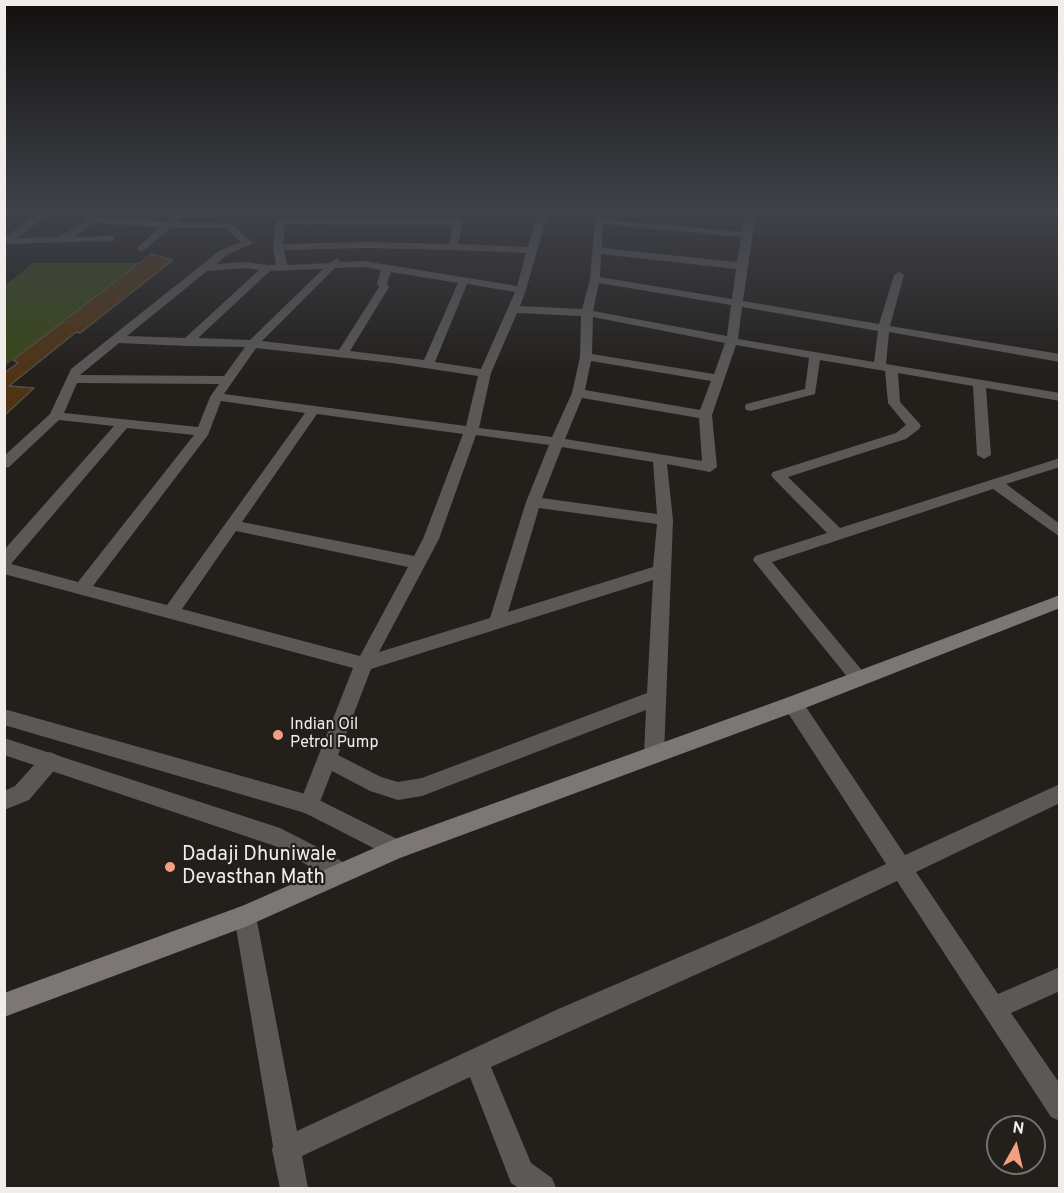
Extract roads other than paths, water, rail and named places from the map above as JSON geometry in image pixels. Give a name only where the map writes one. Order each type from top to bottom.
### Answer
[{"type":"main road","points":[[4,1005],[245,916],[395,849],[793,704],[1059,601]]},
{"type":"street","points":[[4,464],[56,416],[75,372],[204,268],[209,268]]},
{"type":"street","points":[[188,342],[267,268],[288,268]]},
{"type":"street","points":[[82,588],[203,432],[216,397],[253,344],[330,268]]},
{"type":"street","points":[[343,353],[384,287],[382,283],[387,268],[521,290]]},
{"type":"street","points":[[309,804],[364,664],[431,539],[471,431],[485,373],[521,290],[527,268]]},
{"type":"street","points":[[497,622],[533,502],[578,393],[586,357],[587,313],[596,268]]},
{"type":"street","points":[[216,397],[557,442],[710,467],[705,415],[732,341],[739,303],[742,268]]},
{"type":"street","points":[[837,534],[778,476],[901,436],[914,426],[894,403],[886,367],[884,328],[899,275]]},
{"type":"street","points":[[595,279],[1059,358]]},
{"type":"street","points":[[428,365],[464,280]]},
{"type":"street","points":[[513,309],[587,313],[732,341],[1059,397]]},
{"type":"street","points":[[117,339],[253,344],[343,353],[485,373]]},
{"type":"street","points":[[751,407],[811,391],[815,354]]},
{"type":"street","points":[[586,357],[718,379]]},
{"type":"street","points":[[72,379],[227,380]]},
{"type":"street","points":[[979,383],[984,454]]},
{"type":"street","points":[[578,393],[705,415]]},
{"type":"street","points":[[172,611],[313,410]]},
{"type":"street","points":[[56,416],[203,432]]},
{"type":"street","points":[[4,561],[124,423]]},
{"type":"street","points":[[654,755],[665,520],[660,459]]},
{"type":"street","points":[[858,679],[761,560],[1059,462]]},
{"type":"street","points":[[995,483],[1059,532]]},
{"type":"street","points":[[533,502],[665,520]]},
{"type":"street","points":[[232,525],[418,563]]},
{"type":"street","points":[[4,568],[364,664],[661,571]]},
{"type":"street","points":[[327,759],[376,785],[398,791],[422,787],[656,698]]},
{"type":"street","points":[[793,704],[1059,1107]]},
{"type":"street","points":[[4,717],[309,804],[395,849]]},
{"type":"street","points":[[4,746],[280,838],[321,860],[339,873]]},
{"type":"street","points":[[4,801],[22,793],[50,761]]},
{"type":"street","points":[[285,1150],[476,1060],[769,930],[1059,793]]},
{"type":"street","points":[[245,916],[285,1150],[294,1188]]},
{"type":"street","points":[[994,1008],[1059,979]]},
{"type":"street","points":[[476,1060],[521,1173],[542,1188]]},
{"type":"place","name":"Indian Oil Petrol Pump","points":[[278,735]]},
{"type":"place","name":"Dadaji Dhuniwale Devasthan Math","points":[[170,867]]}]
